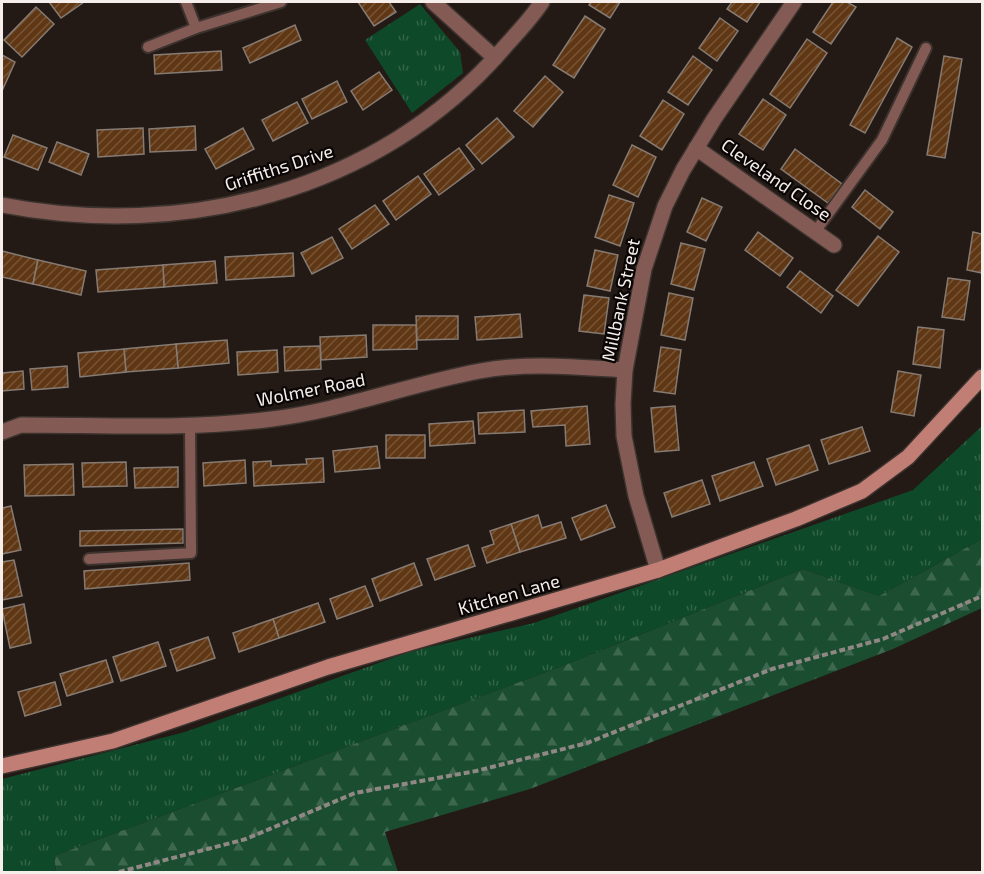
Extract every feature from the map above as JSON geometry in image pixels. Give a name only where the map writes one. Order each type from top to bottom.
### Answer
[{"type":"street","points":[[433,2],[495,58]]},
{"type":"street","name":"Griffiths Drive","points":[[2,205],[64,215],[107,216],[180,212],[219,208],[257,200],[327,176],[410,130],[455,98],[495,58],[542,2]]},
{"type":"street","name":"Millbank Street","points":[[658,570],[636,496],[624,436],[625,370],[639,292],[665,206],[696,148],[794,2]]},
{"type":"street","name":"Cleveland Close","points":[[696,148],[834,245]]},
{"type":"street","name":"Wolmer Road","points":[[2,432],[21,425],[190,425],[272,419],[327,410],[482,370],[551,365],[625,370]]},
{"type":"street","name":"Kitchen Lane","points":[[2,761],[113,741],[328,667],[658,570],[796,519],[862,491],[908,457],[982,377]]},
{"type":"lane","points":[[186,2],[196,28]]},
{"type":"lane","points":[[148,47],[196,28],[280,2]]},
{"type":"lane","points":[[815,232],[882,140],[926,48]]},
{"type":"lane","points":[[89,559],[191,553],[190,425]]},
{"type":"path","points":[[119,873],[246,839],[354,793],[476,771],[587,743],[772,669],[883,639],[982,596]]},
{"type":"green space","points":[[420,4],[460,52],[463,73],[412,113],[365,40]]},
{"type":"green space","points":[[982,426],[982,539],[879,596],[803,569],[565,665],[54,856],[56,872],[2,872],[2,779],[185,732],[412,651],[534,623],[913,490]]},
{"type":"green space","points":[[982,539],[982,608],[893,649],[530,789],[385,832],[398,872],[56,872],[54,856],[565,665],[803,569],[879,596]]},
{"type":"building","points":[[49,2],[84,2],[61,18]]},
{"type":"building","points":[[358,2],[389,2],[396,12],[374,26]]},
{"type":"building","points":[[591,2],[620,2],[610,18],[589,5]]},
{"type":"building","points":[[732,2],[760,2],[747,22],[727,9]]},
{"type":"building","points":[[833,2],[847,2],[856,7],[831,44],[813,32]]},
{"type":"building","points":[[36,7],[54,24],[22,57],[4,40]]},
{"type":"building","points":[[585,16],[605,29],[574,78],[553,65]]},
{"type":"building","points":[[720,18],[738,31],[717,61],[699,48]]},
{"type":"building","points":[[295,25],[301,40],[250,63],[243,48]]},
{"type":"building","points":[[897,38],[912,47],[865,133],[850,125]]},
{"type":"building","points":[[807,39],[827,53],[790,108],[770,94]]},
{"type":"building","points":[[221,51],[222,70],[155,74],[154,55]]},
{"type":"building","points":[[2,55],[15,62],[2,91]]},
{"type":"building","points":[[693,56],[712,70],[688,105],[668,92]]},
{"type":"building","points":[[944,56],[962,59],[945,158],[927,155]]},
{"type":"building","points":[[379,72],[392,90],[363,110],[351,91]]},
{"type":"building","points":[[545,76],[563,92],[533,127],[514,111]]},
{"type":"building","points":[[337,81],[347,102],[312,119],[302,99]]},
{"type":"building","points":[[763,99],[786,115],[763,150],[739,134]]},
{"type":"building","points":[[663,100],[684,114],[662,150],[640,136]]},
{"type":"building","points":[[297,102],[308,123],[273,141],[262,120]]},
{"type":"building","points":[[497,118],[514,137],[482,164],[466,145]]},
{"type":"building","points":[[195,126],[196,150],[150,152],[149,129]]},
{"type":"building","points":[[143,128],[144,154],[98,157],[97,130]]},
{"type":"building","points":[[243,128],[254,149],[216,169],[205,149]]},
{"type":"building","points":[[13,135],[47,148],[38,170],[4,157]]},
{"type":"building","points":[[57,142],[89,154],[81,175],[49,162]]},
{"type":"building","points":[[632,145],[656,157],[638,197],[613,185]]},
{"type":"building","points":[[459,148],[474,169],[439,195],[424,174]]},
{"type":"building","points":[[795,149],[842,184],[828,203],[781,169]]},
{"type":"building","points":[[418,176],[431,194],[396,220],[383,201]]},
{"type":"building","points":[[865,190],[893,212],[880,229],[852,207]]},
{"type":"building","points":[[609,195],[634,203],[620,246],[595,237]]},
{"type":"building","points":[[702,198],[722,207],[706,241],[687,232]]},
{"type":"building","points":[[375,205],[389,224],[352,249],[339,229]]},
{"type":"building","points":[[758,232],[793,258],[780,276],[745,250]]},
{"type":"building","points":[[973,232],[982,234],[982,273],[967,270]]},
{"type":"building","points":[[878,236],[899,252],[858,306],[836,290]]},
{"type":"building","points":[[332,237],[343,258],[312,274],[301,253]]},
{"type":"building","points":[[681,243],[705,249],[694,290],[671,284]]},
{"type":"building","points":[[595,250],[618,255],[610,291],[587,286]]},
{"type":"building","points":[[2,251],[38,260],[33,284],[2,277]]},
{"type":"building","points":[[293,253],[294,276],[226,280],[225,257]]},
{"type":"building","points":[[38,260],[86,271],[81,295],[33,284]]},
{"type":"building","points":[[215,261],[217,283],[164,287],[163,265]]},
{"type":"building","points":[[163,265],[164,287],[98,292],[96,270]]},
{"type":"building","points":[[800,271],[833,296],[821,313],[787,287]]},
{"type":"building","points":[[948,278],[970,281],[964,320],[942,317]]},
{"type":"building","points":[[669,293],[693,298],[685,340],[661,335]]},
{"type":"building","points":[[584,295],[609,298],[604,334],[579,331]]},
{"type":"building","points":[[520,314],[522,337],[477,340],[475,317]]},
{"type":"building","points":[[416,316],[458,316],[458,339],[417,340]]},
{"type":"building","points":[[373,325],[416,325],[417,349],[373,350]]},
{"type":"building","points":[[918,327],[944,330],[940,368],[913,364]]},
{"type":"building","points":[[366,335],[367,357],[321,360],[320,337]]},
{"type":"building","points":[[227,340],[229,363],[178,368],[176,344]]},
{"type":"building","points":[[176,344],[178,368],[126,372],[124,349]]},
{"type":"building","points":[[320,346],[321,369],[285,371],[284,347]]},
{"type":"building","points":[[661,347],[681,350],[675,394],[654,391]]},
{"type":"building","points":[[124,349],[126,372],[80,377],[78,353]]},
{"type":"building","points":[[277,350],[278,372],[238,375],[237,352]]},
{"type":"building","points":[[67,366],[68,387],[32,390],[30,369]]},
{"type":"building","points":[[23,371],[24,389],[2,391],[2,373]]},
{"type":"building","points":[[898,371],[921,375],[914,416],[891,412]]},
{"type":"building","points":[[587,406],[590,444],[566,446],[565,425],[533,427],[531,411]]},
{"type":"building","points":[[675,406],[679,450],[655,452],[651,408]]},
{"type":"building","points":[[524,410],[525,432],[479,434],[478,413]]},
{"type":"building","points":[[473,421],[475,443],[430,446],[429,424]]},
{"type":"building","points":[[862,427],[870,451],[829,464],[821,440]]},
{"type":"building","points":[[386,435],[425,435],[425,458],[386,458]]},
{"type":"building","points":[[809,445],[818,470],[776,485],[767,459]]},
{"type":"building","points":[[377,446],[380,468],[335,472],[333,451]]},
{"type":"building","points":[[323,458],[324,482],[254,486],[253,462],[271,461],[271,466],[307,464],[306,459]]},
{"type":"building","points":[[245,460],[246,483],[204,486],[203,463]]},
{"type":"building","points":[[126,462],[127,486],[83,487],[82,463]]},
{"type":"building","points":[[754,462],[763,486],[720,501],[712,476]]},
{"type":"building","points":[[73,464],[74,495],[25,496],[24,465]]},
{"type":"building","points":[[178,467],[178,487],[135,488],[134,468]]},
{"type":"building","points":[[702,480],[710,504],[672,517],[664,493]]},
{"type":"building","points":[[606,505],[615,527],[581,540],[572,518]]},
{"type":"building","points":[[11,506],[21,550],[2,554],[2,508]]},
{"type":"building","points":[[538,515],[542,528],[561,522],[566,538],[520,552],[511,524]]},
{"type":"building","points":[[511,524],[520,552],[487,563],[482,548],[494,544],[490,531]]},
{"type":"building","points":[[183,529],[183,543],[80,546],[80,531]]},
{"type":"building","points":[[468,545],[475,566],[435,580],[427,559]]},
{"type":"building","points":[[14,560],[22,596],[2,600],[2,562]]},
{"type":"building","points":[[189,563],[190,580],[85,589],[84,571]]},
{"type":"building","points":[[414,563],[422,585],[380,601],[372,579]]},
{"type":"building","points":[[365,586],[373,606],[337,619],[330,599]]},
{"type":"building","points":[[318,603],[325,622],[279,638],[273,619]]},
{"type":"building","points":[[24,604],[31,643],[10,648],[2,609]]},
{"type":"building","points":[[273,619],[279,638],[239,652],[233,633]]},
{"type":"building","points":[[208,637],[215,658],[177,671],[170,650]]},
{"type":"building","points":[[158,642],[166,666],[121,681],[113,657]]},
{"type":"building","points":[[106,660],[113,682],[67,696],[60,674]]},
{"type":"building","points":[[55,682],[61,705],[25,716],[18,692]]}]
